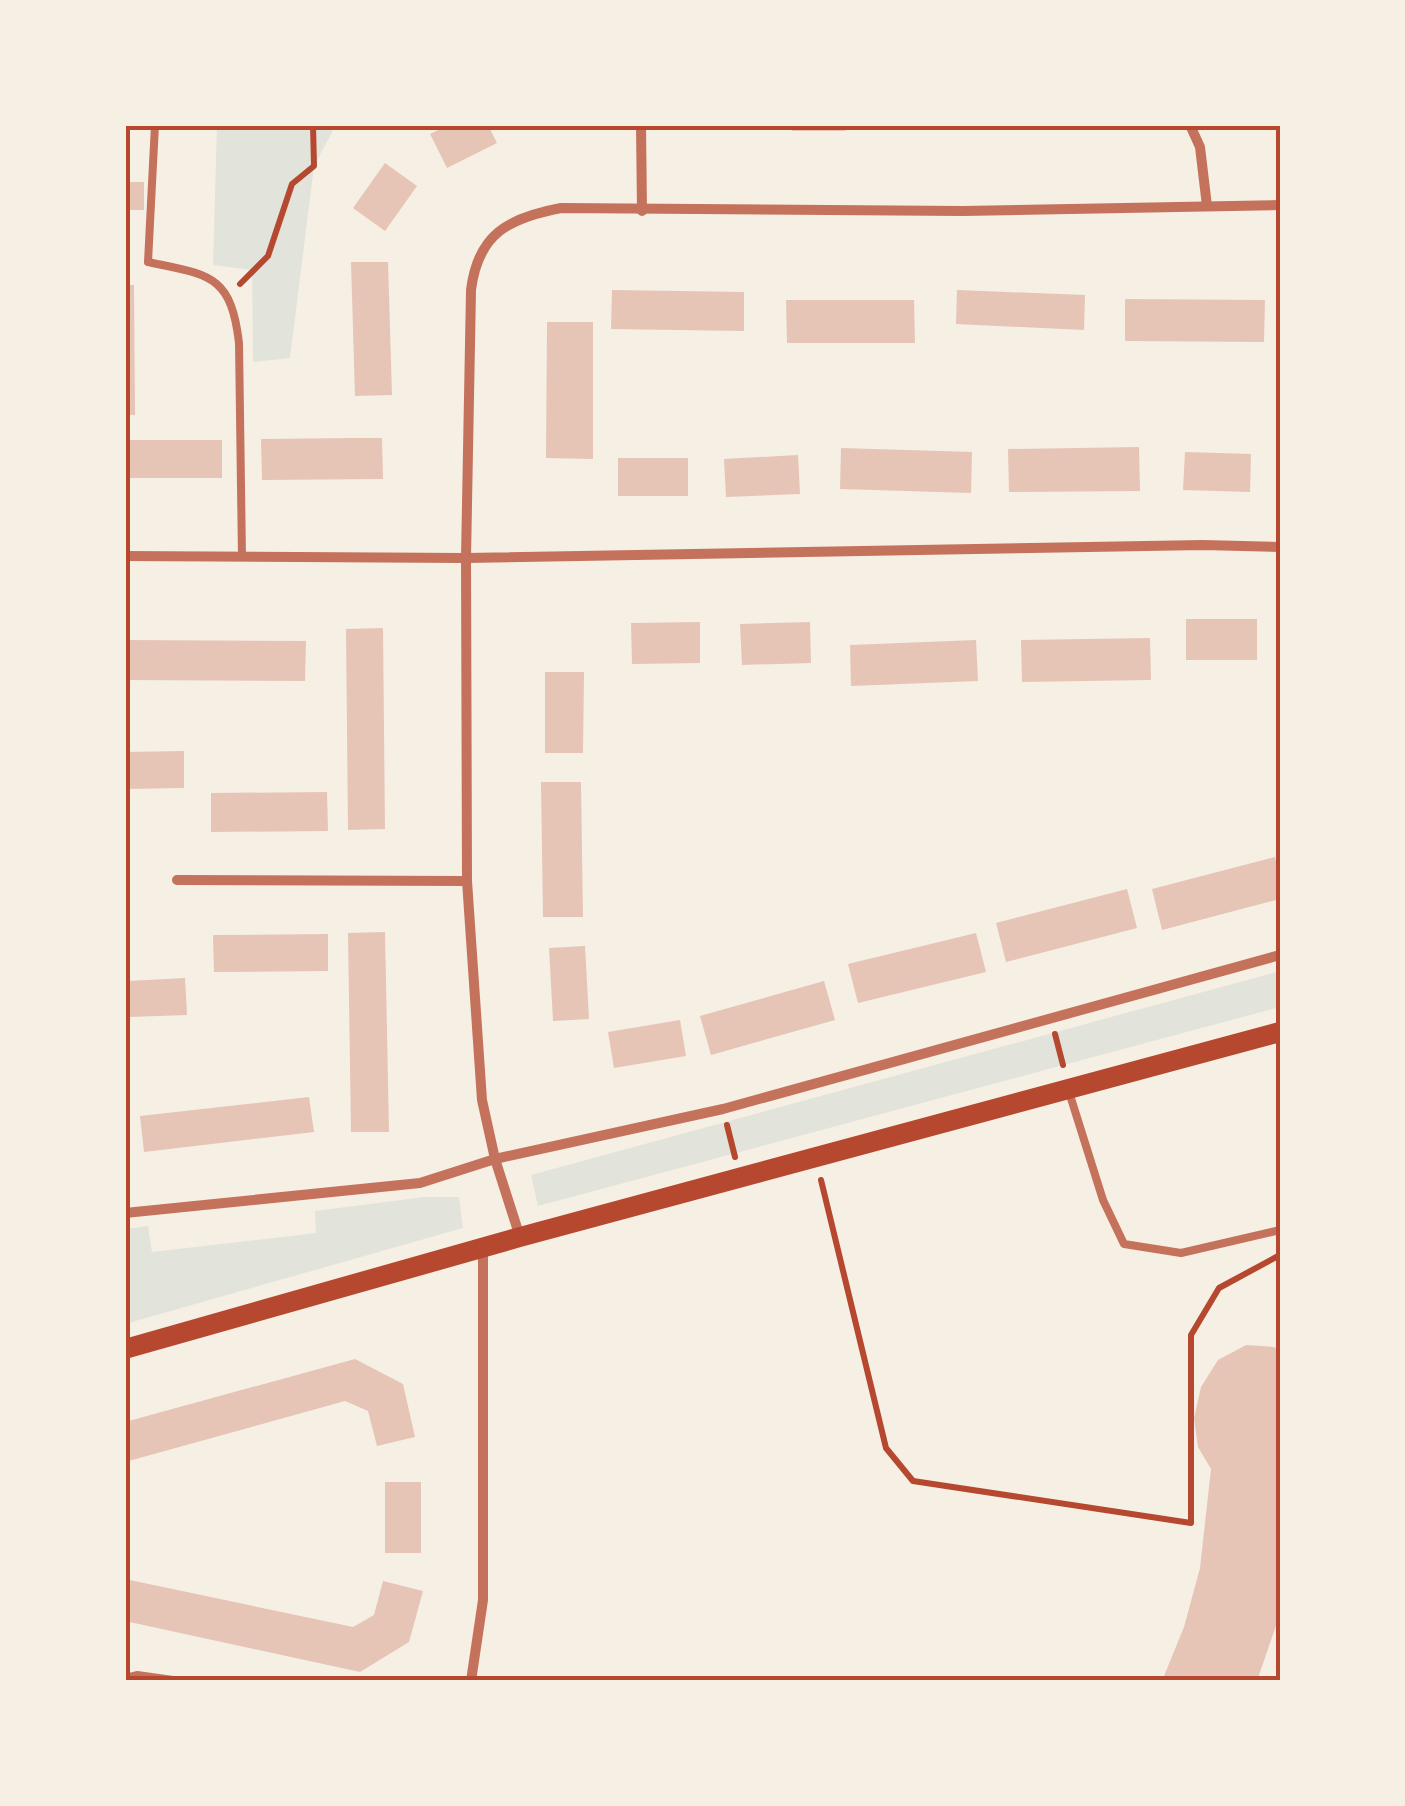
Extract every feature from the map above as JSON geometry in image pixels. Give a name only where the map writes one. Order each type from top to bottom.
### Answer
[{"type":"main road","points":[[125,1349],[520,1237],[1280,1032]]},
{"type":"street","points":[[641,125],[642,210]]},
{"type":"street","points":[[1190,125],[1200,147],[1207,206]]},
{"type":"street","points":[[520,1237],[495,1159],[482,1100],[467,881],[466,558],[471,290],[475,264],[488,240],[534,213],[561,208],[964,211],[1280,205]]},
{"type":"street","points":[[125,556],[466,558],[1184,545],[1280,547]]},
{"type":"street","points":[[177,880],[467,881]]},
{"type":"street","points":[[125,1213],[420,1182],[495,1159],[722,1110],[1280,956]]},
{"type":"street","points":[[471,1681],[483,1600],[483,1249]]},
{"type":"street","points":[[125,1680],[138,1676],[173,1681]]},
{"type":"lane","points":[[155,125],[148,262],[196,272],[214,281],[229,296],[235,312],[239,343],[242,557]]},
{"type":"lane","points":[[1068,1090],[1102,1200],[1124,1244],[1181,1253],[1280,1230]]},
{"type":"path","points":[[229,296],[268,256],[292,184],[314,166],[312,125]]},
{"type":"path","points":[[1054,1032],[1063,1066]]},
{"type":"path","points":[[727,1123],[734,1154]]},
{"type":"path","points":[[816,1159],[886,1448],[913,1481],[1191,1523],[1190,1335],[1219,1288],[1280,1255]]},
{"type":"shaded area","points":[[217,125],[336,125],[314,166],[290,358],[253,362],[252,270],[213,265]]},
{"type":"shaded area","points":[[1280,971],[1280,1007],[538,1206],[531,1175]]},
{"type":"shaded area","points":[[424,1197],[459,1197],[463,1228],[125,1324],[125,1229],[148,1226],[152,1252],[316,1233],[315,1211]]},
{"type":"building","points":[[448,125],[488,125],[497,143],[447,168],[430,134]]},
{"type":"building","points":[[792,125],[845,125],[845,131],[792,131]]},
{"type":"building","points":[[873,125],[1004,125],[1004,130],[873,130]]},
{"type":"building","points":[[385,163],[417,186],[385,231],[353,208]]},
{"type":"building","points":[[125,182],[144,182],[144,210],[125,210]]},
{"type":"building","points":[[351,262],[388,262],[392,395],[355,396]]},
{"type":"building","points":[[125,285],[134,285],[135,415],[125,415]]},
{"type":"building","points":[[612,290],[744,292],[744,331],[611,329]]},
{"type":"building","points":[[957,290],[1085,295],[1084,330],[956,324]]},
{"type":"building","points":[[1125,299],[1265,300],[1264,342],[1125,341]]},
{"type":"building","points":[[786,300],[914,300],[915,343],[787,343]]},
{"type":"building","points":[[547,322],[593,322],[593,459],[546,458]]},
{"type":"building","points":[[382,438],[383,479],[262,480],[261,439]]},
{"type":"building","points":[[125,440],[222,440],[222,478],[125,478]]},
{"type":"building","points":[[1139,447],[1140,491],[1009,492],[1008,449]]},
{"type":"building","points":[[841,448],[972,452],[971,493],[840,489]]},
{"type":"building","points":[[1185,452],[1251,454],[1250,492],[1183,490]]},
{"type":"building","points":[[798,455],[800,494],[726,497],[724,459]]},
{"type":"building","points":[[618,458],[688,458],[688,496],[618,496]]},
{"type":"building","points":[[1186,619],[1257,619],[1257,660],[1186,660]]},
{"type":"building","points":[[700,622],[700,663],[632,664],[631,623]]},
{"type":"building","points":[[810,622],[811,663],[742,665],[740,624]]},
{"type":"building","points":[[383,628],[385,829],[348,830],[346,629]]},
{"type":"building","points":[[1150,638],[1151,680],[1022,682],[1021,640]]},
{"type":"building","points":[[125,640],[306,641],[305,681],[125,680]]},
{"type":"building","points":[[976,640],[978,681],[851,686],[850,645]]},
{"type":"building","points":[[545,672],[584,672],[583,753],[545,753]]},
{"type":"building","points":[[184,751],[184,788],[125,789],[125,752]]},
{"type":"building","points":[[541,782],[581,782],[583,917],[543,917]]},
{"type":"building","points":[[327,792],[328,831],[211,832],[211,793]]},
{"type":"building","points":[[1275,857],[1280,899],[1162,930],[1152,889]]},
{"type":"building","points":[[1127,889],[1137,928],[1006,962],[996,923]]},
{"type":"building","points":[[385,932],[389,1132],[351,1132],[348,933]]},
{"type":"building","points":[[976,933],[986,972],[858,1003],[848,964]]},
{"type":"building","points":[[328,934],[328,971],[214,972],[213,935]]},
{"type":"building","points":[[585,946],[589,1019],[553,1021],[549,948]]},
{"type":"building","points":[[185,978],[187,1015],[130,1017],[128,981]]},
{"type":"building","points":[[824,981],[835,1020],[711,1055],[700,1016]]},
{"type":"building","points":[[680,1020],[686,1056],[614,1068],[608,1032]]},
{"type":"building","points":[[309,1097],[314,1132],[144,1152],[140,1116]]},
{"type":"building","points":[[1246,1345],[1280,1351],[1280,1614],[1257,1681],[1162,1681],[1184,1627],[1200,1568],[1211,1469],[1198,1447],[1194,1418],[1201,1387],[1218,1360]]},
{"type":"building","points":[[355,1359],[403,1384],[415,1437],[377,1446],[368,1411],[345,1401],[125,1462],[125,1422]]},
{"type":"building","points":[[385,1482],[421,1482],[421,1553],[385,1553]]},
{"type":"building","points":[[125,1579],[353,1627],[374,1615],[383,1581],[423,1591],[409,1642],[360,1672],[125,1621]]}]
